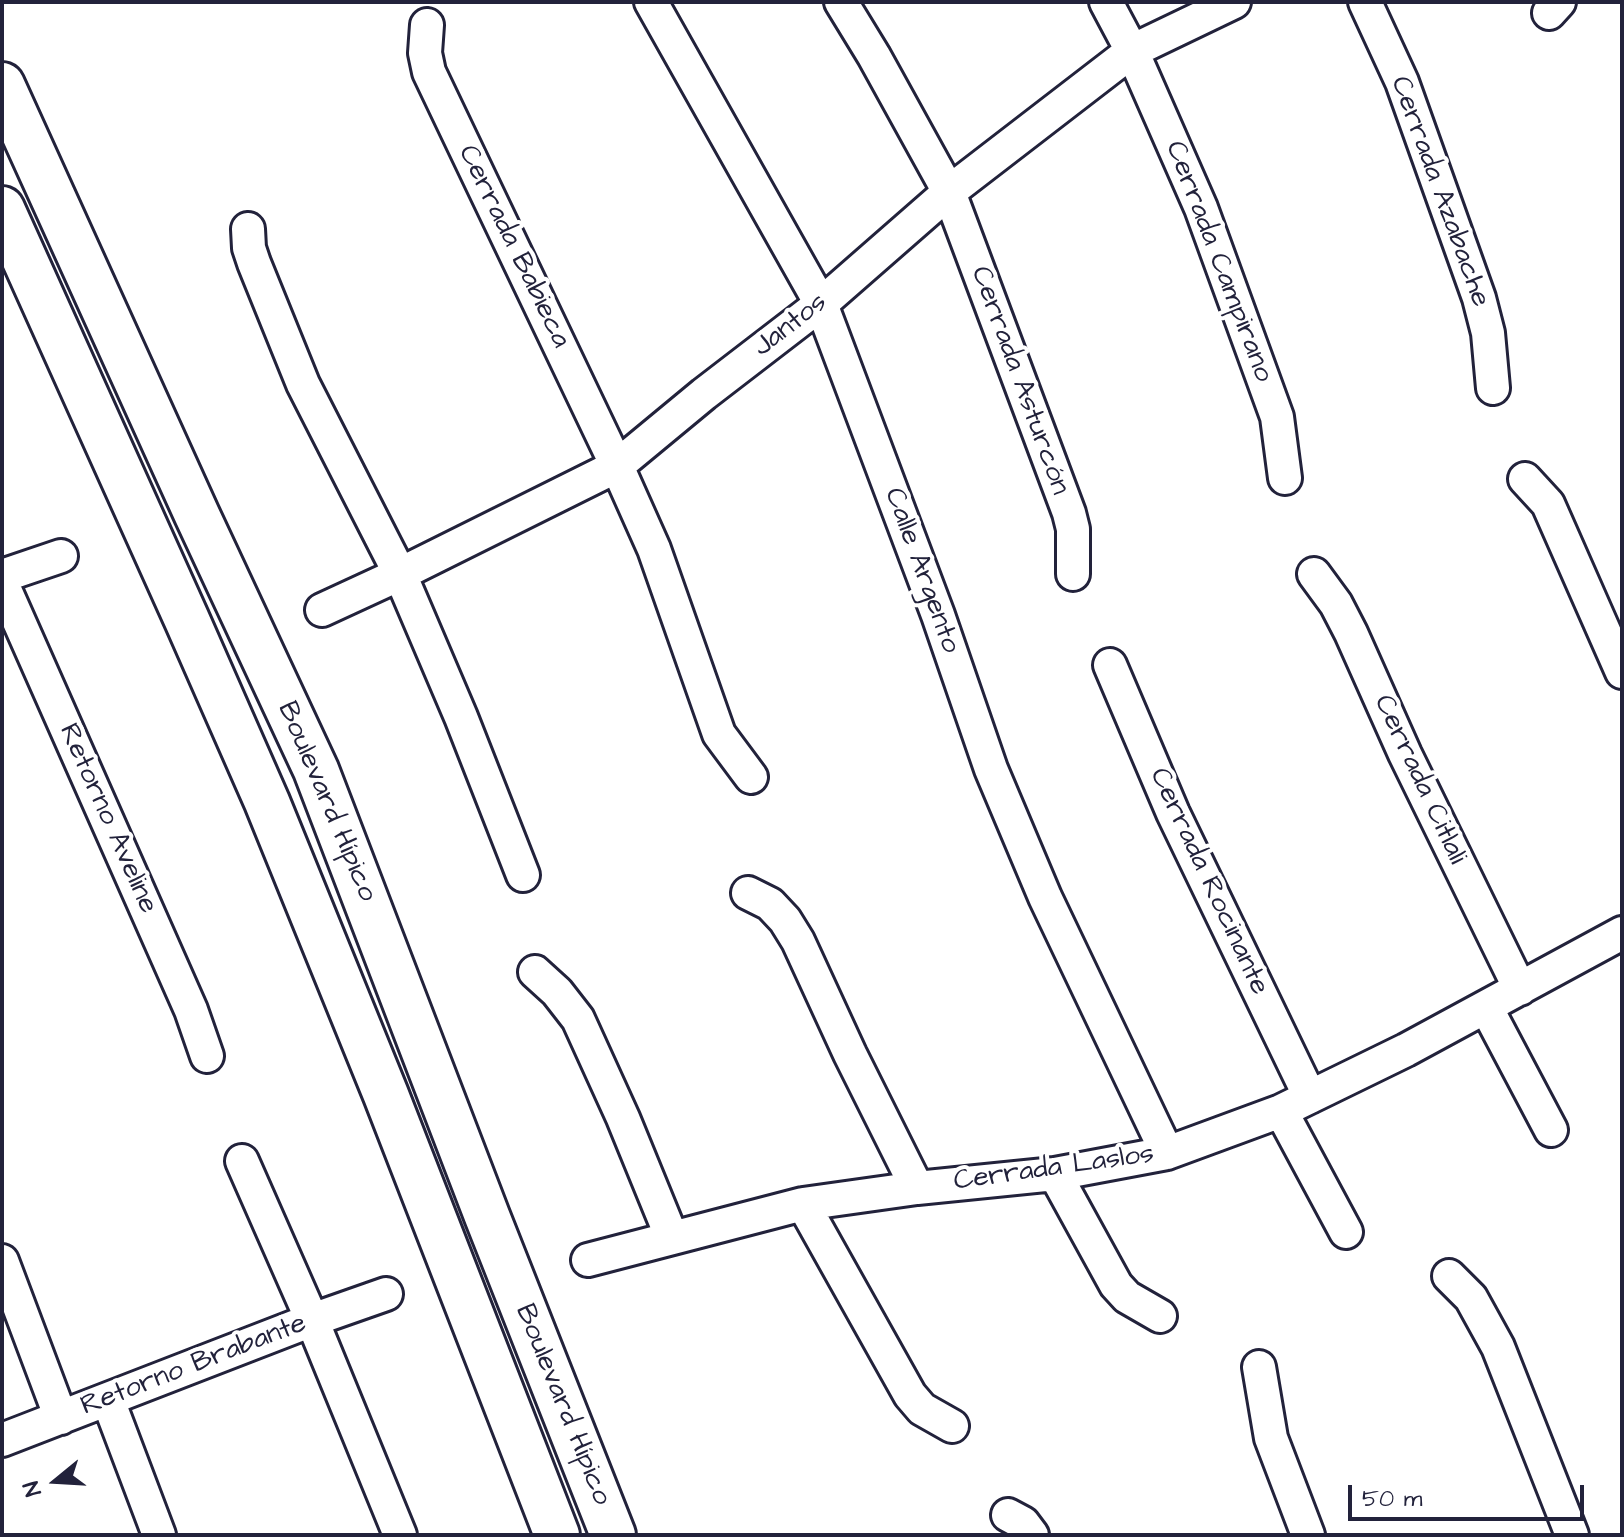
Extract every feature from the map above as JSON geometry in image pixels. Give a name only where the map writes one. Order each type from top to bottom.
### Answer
[{"type":"street","name":"Calle Argento","points":[[651,2],[821,304],[938,615],[991,769],[1045,897],[1167,1153]]},
{"type":"street","name":"Cerrada Asturcón","points":[[841,2],[949,192],[1069,513],[1073,529],[1073,574]]},
{"type":"street","name":"Cerrada Campirano","points":[[1106,2],[1132,51],[1201,208],[1277,417],[1285,478]]},
{"type":"street","name":"Jantos","points":[[322,610],[617,466],[821,304],[949,192],[1132,51],[1234,2]]},
{"type":"street","name":"Cerrada Azabache","points":[[1365,2],[1402,82],[1479,298],[1488,333],[1493,388]]},
{"type":"street","name":"Cerrada Babieca","points":[[427,25],[425,53],[429,72],[654,549],[719,734],[751,777]]},
{"type":"street","name":"Boulevard Hípico","points":[[2,85],[190,501],[316,770],[613,1535]]},
{"type":"street","name":"Boulevard Hípico","points":[[2,209],[267,802],[386,1095],[557,1535]]},
{"type":"street","points":[[248,229],[254,263],[303,384],[400,574],[523,875]]},
{"type":"street","points":[[1525,479],[1548,504],[1622,672]]},
{"type":"street","points":[[2,576],[61,556]]},
{"type":"street","name":"Cerrada Citlali","points":[[1314,574],[1336,604],[1351,633],[1405,754],[1520,989]]},
{"type":"street","name":"Retorno Aveline","points":[[2,583],[191,1010],[207,1056]]},
{"type":"street","name":"Cerrada Rocinante","points":[[1110,665],[1173,813],[1310,1097]]},
{"type":"street","points":[[748,893],[770,904],[798,941],[917,1188]]},
{"type":"street","name":"Cerrada Laslos","points":[[588,1260],[803,1204],[917,1188],[1055,1174],[1167,1153],[1281,1111],[1310,1097],[1406,1050],[1622,933]]},
{"type":"street","points":[[535,972],[557,992],[578,1019],[672,1238]]},
{"type":"street","points":[[1486,1007],[1551,1130]]},
{"type":"street","points":[[1281,1111],[1346,1232]]},
{"type":"street","points":[[242,1161],[312,1320],[400,1535]]},
{"type":"street","points":[[1055,1174],[1116,1285],[1127,1297],[1160,1316]]},
{"type":"street","points":[[803,1204],[910,1395],[922,1409],[952,1426]]},
{"type":"street","points":[[440,1236],[487,1216]]},
{"type":"street","points":[[2,1261],[61,1418]]},
{"type":"street","points":[[1449,1276],[1471,1298],[1498,1347],[1572,1535]]},
{"type":"street","name":"Retorno Brabante","points":[[2,1440],[386,1294]]},
{"type":"street","points":[[1259,1367],[1271,1438],[1308,1535]]},
{"type":"street","points":[[108,1400],[159,1535]]}]
